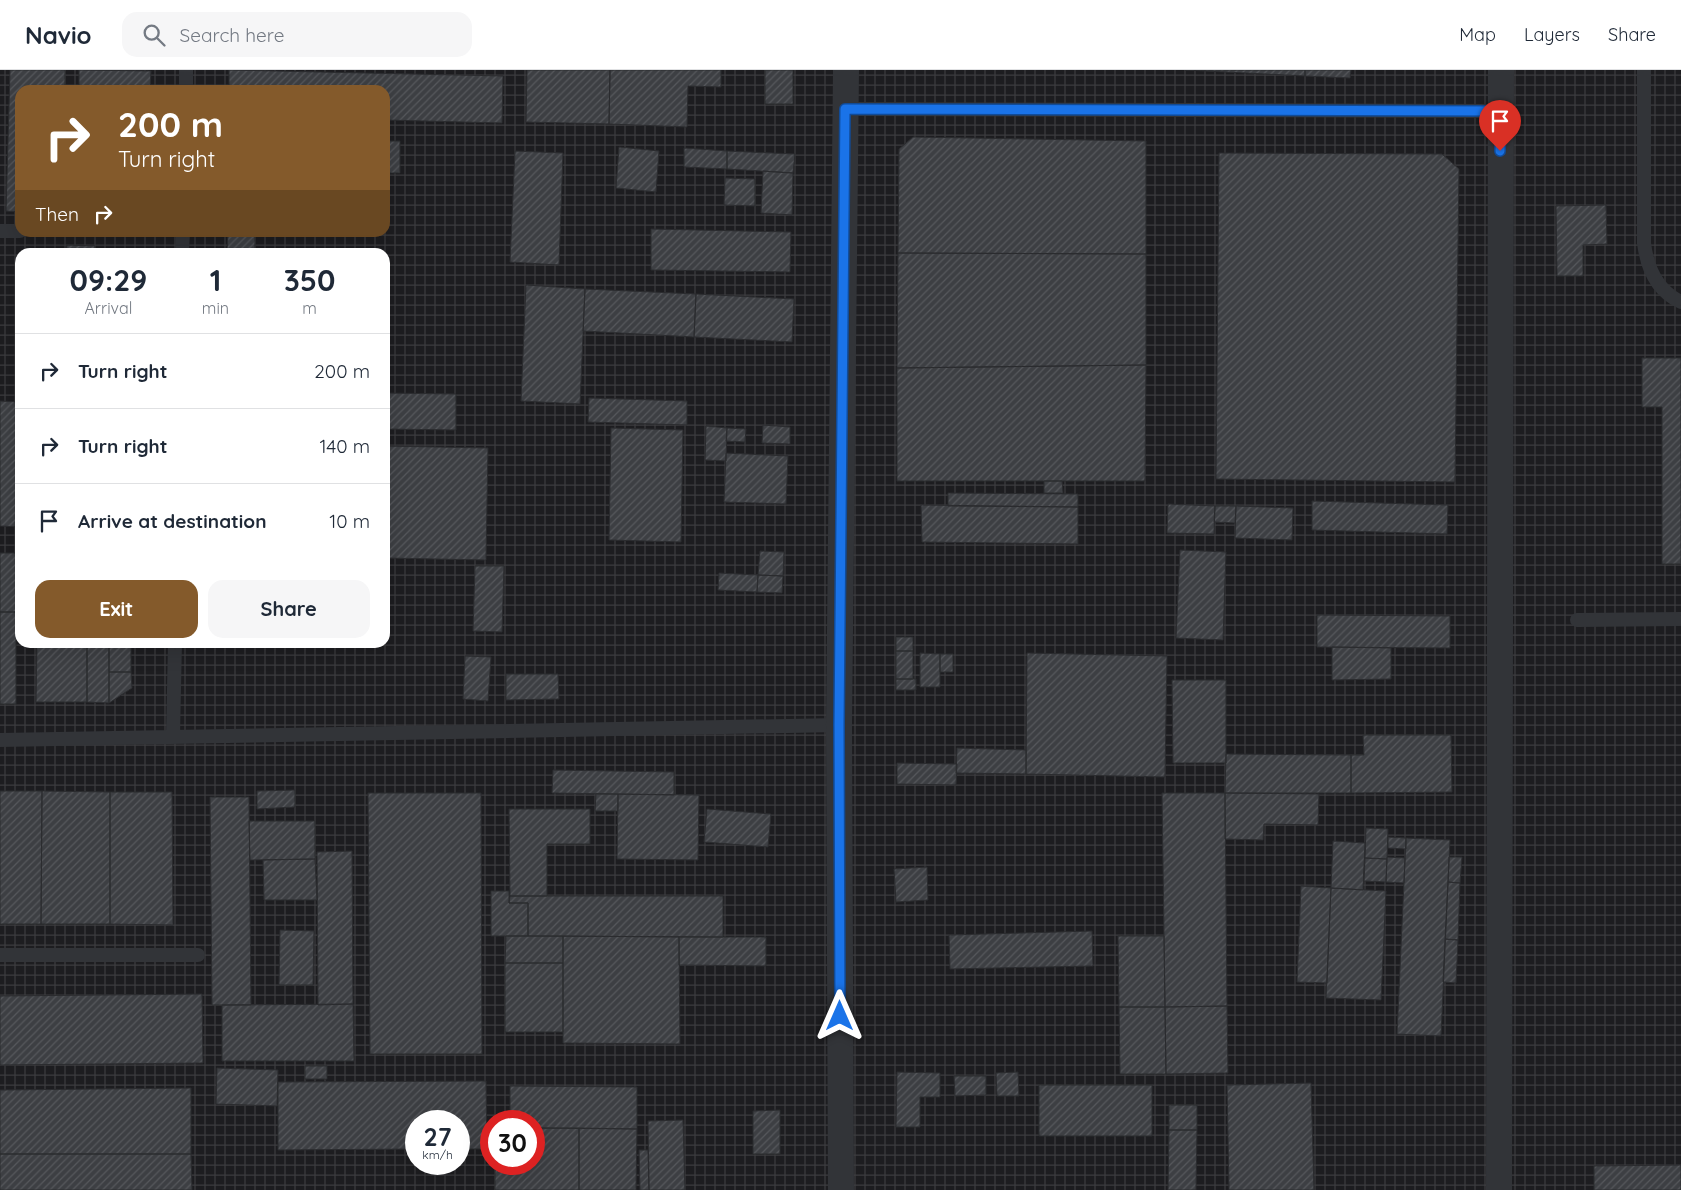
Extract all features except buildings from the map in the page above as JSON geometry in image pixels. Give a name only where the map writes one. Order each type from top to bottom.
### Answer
[{"type":"street","points":[[841,1190],[839,725],[846,70]]},
{"type":"street","points":[[1499,1190],[1501,70]]},
{"type":"lane","points":[[186,70],[186,85]]},
{"type":"lane","points":[[1644,70],[1644,242],[1646,259],[1662,289],[1681,302]]},
{"type":"lane","points":[[845,109],[1501,111]]},
{"type":"lane","points":[[0,231],[15,231]]},
{"type":"lane","points":[[1577,620],[1681,619]]},
{"type":"lane","points":[[173,736],[175,648]]},
{"type":"lane","points":[[0,740],[839,725]]},
{"type":"lane","points":[[0,956],[198,955]]},
{"type":"shaded area","points":[[0,70],[1681,70],[1681,1190],[0,1190]]},
{"type":"route","points":[[840,1016],[839,725],[845,109],[1501,111],[1500,151]]}]
